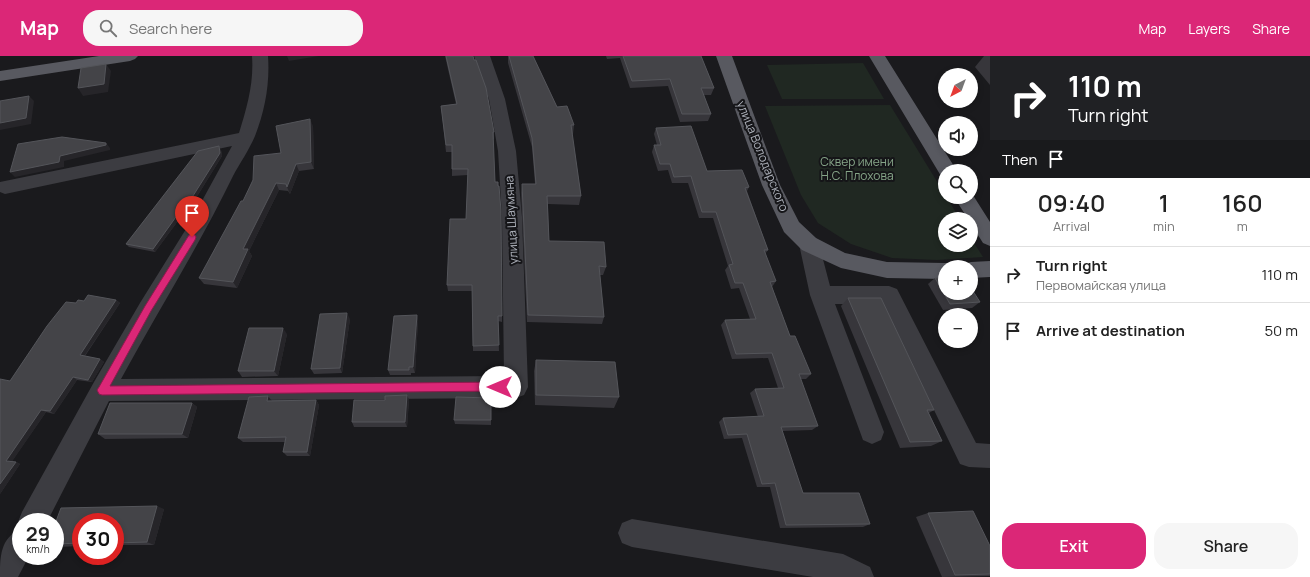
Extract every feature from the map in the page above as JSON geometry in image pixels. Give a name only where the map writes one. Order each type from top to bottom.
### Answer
[{"type":"main road","points":[[0,76],[130,56]]},
{"type":"main road","name":"улица Володарского","points":[[724,56],[771,185],[791,227],[809,244],[841,260],[887,270],[938,271]]},
{"type":"main road","points":[[877,56],[944,164]]},
{"type":"main road","points":[[968,204],[990,238]]},
{"type":"main road","points":[[978,270],[990,269]]},
{"type":"street","points":[[37,513],[102,390],[148,309],[199,225],[231,162],[246,137],[258,97],[261,73],[260,56]]},
{"type":"street","name":"улица Шаумяна","points":[[102,390],[516,387],[512,224],[507,151],[497,99],[482,56]]},
{"type":"street","points":[[5,186],[246,137]]},
{"type":"street","points":[[809,244],[821,295],[872,432]]},
{"type":"street","points":[[821,295],[889,295],[969,455],[990,456]]},
{"type":"street","points":[[632,533],[843,568],[860,577]]},
{"type":"street","points":[[2,577],[12,559]]},
{"type":"green space","points":[[863,63],[884,99],[782,99],[767,65]]},
{"type":"green space","name":"Сквер имени Н.С. Плохова","points":[[890,105],[938,183],[938,204],[951,204],[956,212],[938,212],[938,252],[978,252],[978,249],[983,257],[937,260],[892,258],[851,244],[818,223],[801,195],[765,106]]},
{"type":"building","points":[[446,56],[473,56],[474,60],[476,60],[486,88],[494,132],[495,182],[498,182],[499,186],[501,211],[502,316],[498,316],[499,345],[473,346],[472,285],[447,285],[450,219],[466,219],[468,169],[452,169],[452,145],[446,145],[441,106],[457,104]]},
{"type":"building","points":[[509,56],[533,56],[557,107],[567,106],[574,125],[571,125],[581,196],[547,196],[549,241],[604,242],[606,267],[599,266],[604,317],[528,315],[522,184],[536,184],[532,138]]},
{"type":"building","points":[[623,56],[701,56],[714,88],[701,88],[711,114],[682,114],[670,79],[632,81]]},
{"type":"building","points":[[106,64],[104,84],[78,88],[81,68]]},
{"type":"building","points":[[29,96],[26,118],[0,123],[0,101]]},
{"type":"building","points":[[310,119],[311,162],[296,164],[287,187],[286,184],[276,183],[243,249],[248,249],[233,282],[199,278],[241,201],[243,201],[253,180],[254,156],[281,153],[276,126]]},
{"type":"building","points":[[691,126],[707,171],[742,170],[749,187],[745,188],[768,250],[764,250],[776,281],[770,282],[790,336],[795,336],[811,374],[799,374],[818,426],[781,427],[803,493],[859,493],[870,524],[786,525],[775,483],[762,484],[747,434],[728,435],[723,418],[764,416],[755,389],[784,388],[772,353],[736,354],[725,320],[756,319],[743,283],[735,283],[729,265],[733,264],[716,212],[702,212],[691,176],[674,177],[670,164],[660,164],[654,145],[661,145],[656,128]]},
{"type":"building","points":[[62,137],[106,143],[106,145],[60,156],[59,162],[10,172],[18,144]]},
{"type":"building","points":[[219,146],[220,153],[186,207],[183,207],[153,249],[126,244],[198,151]]},
{"type":"building","points":[[88,295],[116,300],[80,355],[100,359],[88,380],[73,377],[50,411],[41,410],[6,461],[16,462],[0,484],[0,379],[10,381],[47,326],[66,302],[76,303],[78,300],[84,301]]},
{"type":"building","points":[[848,298],[881,298],[934,410],[927,410],[942,441],[910,442]]},
{"type":"building","points":[[978,299],[980,302],[950,304],[948,300]]},
{"type":"building","points":[[347,313],[340,368],[311,369],[320,314]]},
{"type":"building","points":[[417,315],[413,367],[409,367],[409,370],[388,370],[394,316]]},
{"type":"building","points":[[249,328],[283,328],[274,371],[238,371]]},
{"type":"building","points":[[536,360],[615,362],[619,397],[536,395]]},
{"type":"building","points":[[407,395],[405,422],[352,422],[354,400],[385,400],[385,396]]},
{"type":"building","points":[[268,396],[267,401],[316,400],[307,452],[283,452],[286,437],[238,438],[249,397]]},
{"type":"building","points":[[456,397],[491,398],[491,420],[454,420]]},
{"type":"building","points":[[110,403],[192,403],[182,434],[98,434]]},
{"type":"building","points":[[157,506],[147,542],[124,543],[124,513],[72,513],[72,543],[64,544],[64,513],[59,513],[61,508]]},
{"type":"building","points":[[973,511],[990,546],[990,574],[955,575],[928,513]]},
{"type":"route","points":[[192,237],[148,309],[102,390],[500,387]]}]
